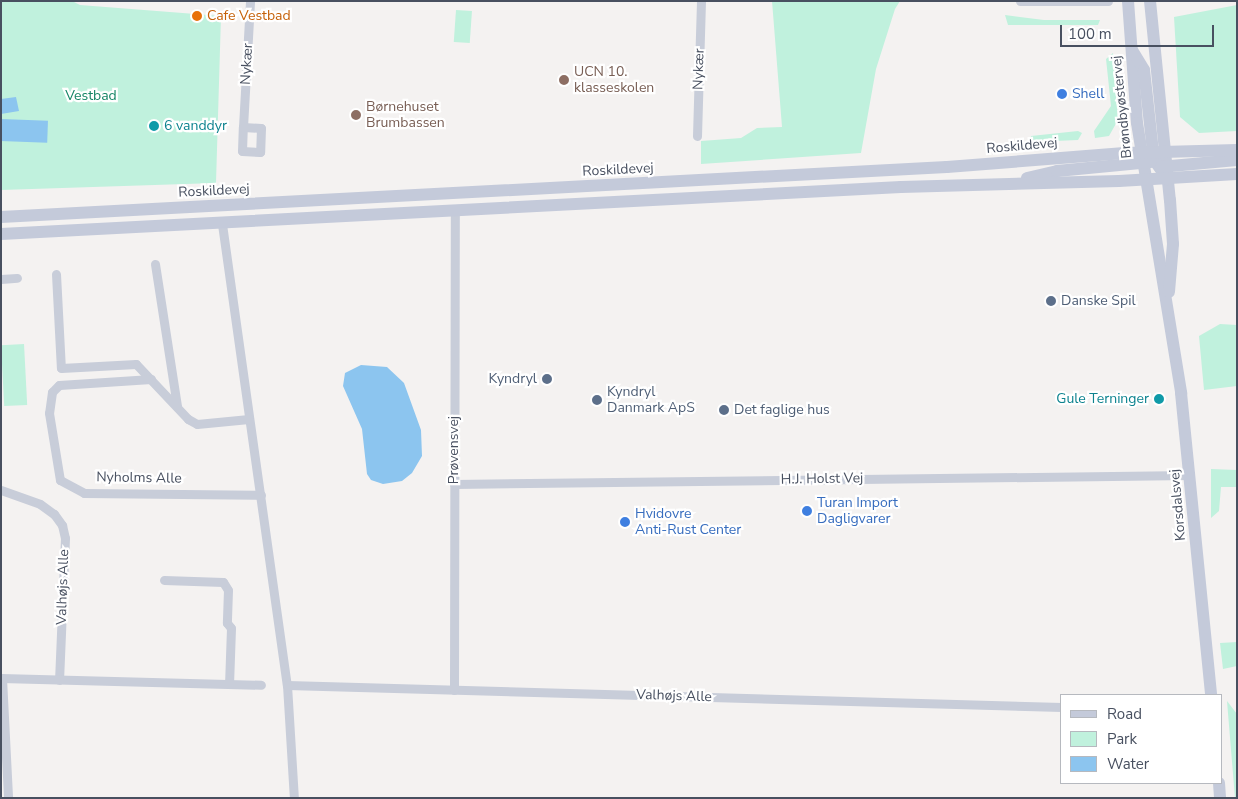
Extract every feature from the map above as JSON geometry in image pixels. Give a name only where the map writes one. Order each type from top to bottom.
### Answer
[{"type":"main road","name":"Brøndbyøstervej","points":[[1128,1],[1131,47],[1155,165]]},
{"type":"main road","points":[[1150,1],[1155,165],[1237,160]]},
{"type":"main road","name":"Roskildevej","points":[[1,234],[998,184],[1155,165],[1237,150]]},
{"type":"main road","name":"Roskildevej","points":[[1,217],[947,167],[1155,165],[1237,174]]},
{"type":"main road","name":"Korsdalsvej","points":[[1155,165],[1173,244],[1169,312]]},
{"type":"main road","name":"Korsdalsvej","points":[[1155,165],[1169,312],[1190,475],[1211,694]]},
{"type":"main road","points":[[221,205],[222,224]]},
{"type":"main road","points":[[1219,784],[1220,798]]},
{"type":"street","name":"Nykær","points":[[243,127],[250,1]]},
{"type":"street","name":"Nykær","points":[[697,136],[700,1]]},
{"type":"street","points":[[1020,1],[1108,1]]},
{"type":"street","name":"Prøvensvej","points":[[454,690],[455,211]]},
{"type":"street","points":[[222,224],[287,685],[294,798]]},
{"type":"street","points":[[155,264],[176,406]]},
{"type":"street","points":[[56,274],[61,368],[136,364],[176,406],[197,424],[249,419]]},
{"type":"street","points":[[1,279],[18,278]]},
{"type":"street","name":"Nyholms Alle","points":[[151,379],[59,385],[52,392],[49,413],[60,480],[84,493],[261,496]]},
{"type":"street","name":"H.J. Holst Vej","points":[[454,484],[1190,475]]},
{"type":"street","name":"Valhøjs Alle","points":[[1,490],[40,504],[54,514],[66,538],[58,680]]},
{"type":"street","points":[[164,580],[223,582],[228,590],[227,623],[231,628],[229,684]]},
{"type":"street","points":[[8,798],[1,678],[262,685]]},
{"type":"street","name":"Valhøjs Alle","points":[[287,685],[1060,707]]},
{"type":"green space","name":"Vestbad","points":[[1,1],[72,1],[80,5],[221,16],[216,183],[1,190]]},
{"type":"green space","points":[[772,1],[900,1],[895,9],[876,69],[861,153],[701,164],[701,141],[741,138],[757,128],[782,127]]},
{"type":"green space","points":[[1237,5],[1237,131],[1199,133],[1180,117],[1174,17]]},
{"type":"green space","points":[[456,10],[472,11],[470,43],[454,42]]},
{"type":"green space","points":[[1005,15],[1044,20],[1100,20],[1098,25],[1008,25]]},
{"type":"green space","points":[[1113,53],[1118,120],[1109,136],[1095,138],[1094,131],[1111,106],[1106,59]]},
{"type":"green space","points":[[1078,131],[1082,133],[1078,140],[1032,142],[1031,136]]},
{"type":"green space","points":[[1220,324],[1237,325],[1237,386],[1204,390],[1199,336]]},
{"type":"green space","points":[[24,344],[27,405],[4,406],[1,345]]},
{"type":"green space","points":[[1211,469],[1237,470],[1237,487],[1221,487],[1219,511],[1211,518]]},
{"type":"green space","points":[[1237,642],[1237,666],[1223,669],[1220,643]]},
{"type":"green space","points":[[1227,701],[1237,714],[1237,798],[1235,798]]},
{"type":"water","points":[[16,97],[19,111],[1,114],[1,99]]},
{"type":"water","points":[[1,119],[48,121],[47,143],[1,141]]},
{"type":"water","points":[[361,365],[387,367],[404,383],[421,430],[422,456],[412,473],[402,481],[383,484],[371,480],[367,474],[362,429],[343,386],[345,373]]},
{"type":"place","name":"Cafe Vestbad","points":[[197,16]]},
{"type":"place","name":"UCN 10. klasseskolen","points":[[564,80]]},
{"type":"place","name":"Shell","points":[[1062,94]]},
{"type":"place","name":"Børnehuset Brumbassen","points":[[356,115]]},
{"type":"place","name":"6 vanddyr","points":[[154,126]]},
{"type":"place","name":"Danske Spil","points":[[1051,301]]},
{"type":"place","name":"Kyndryl","points":[[547,379]]},
{"type":"place","name":"Gule Terninger","points":[[1159,399]]},
{"type":"place","name":"Kyndryl Danmark ApS","points":[[597,400]]},
{"type":"place","name":"Det faglige hus","points":[[724,410]]},
{"type":"place","name":"Turan Import Dagligvarer","points":[[807,511]]},
{"type":"place","name":"Hvidovre Anti-Rust Center","points":[[625,522]]}]
